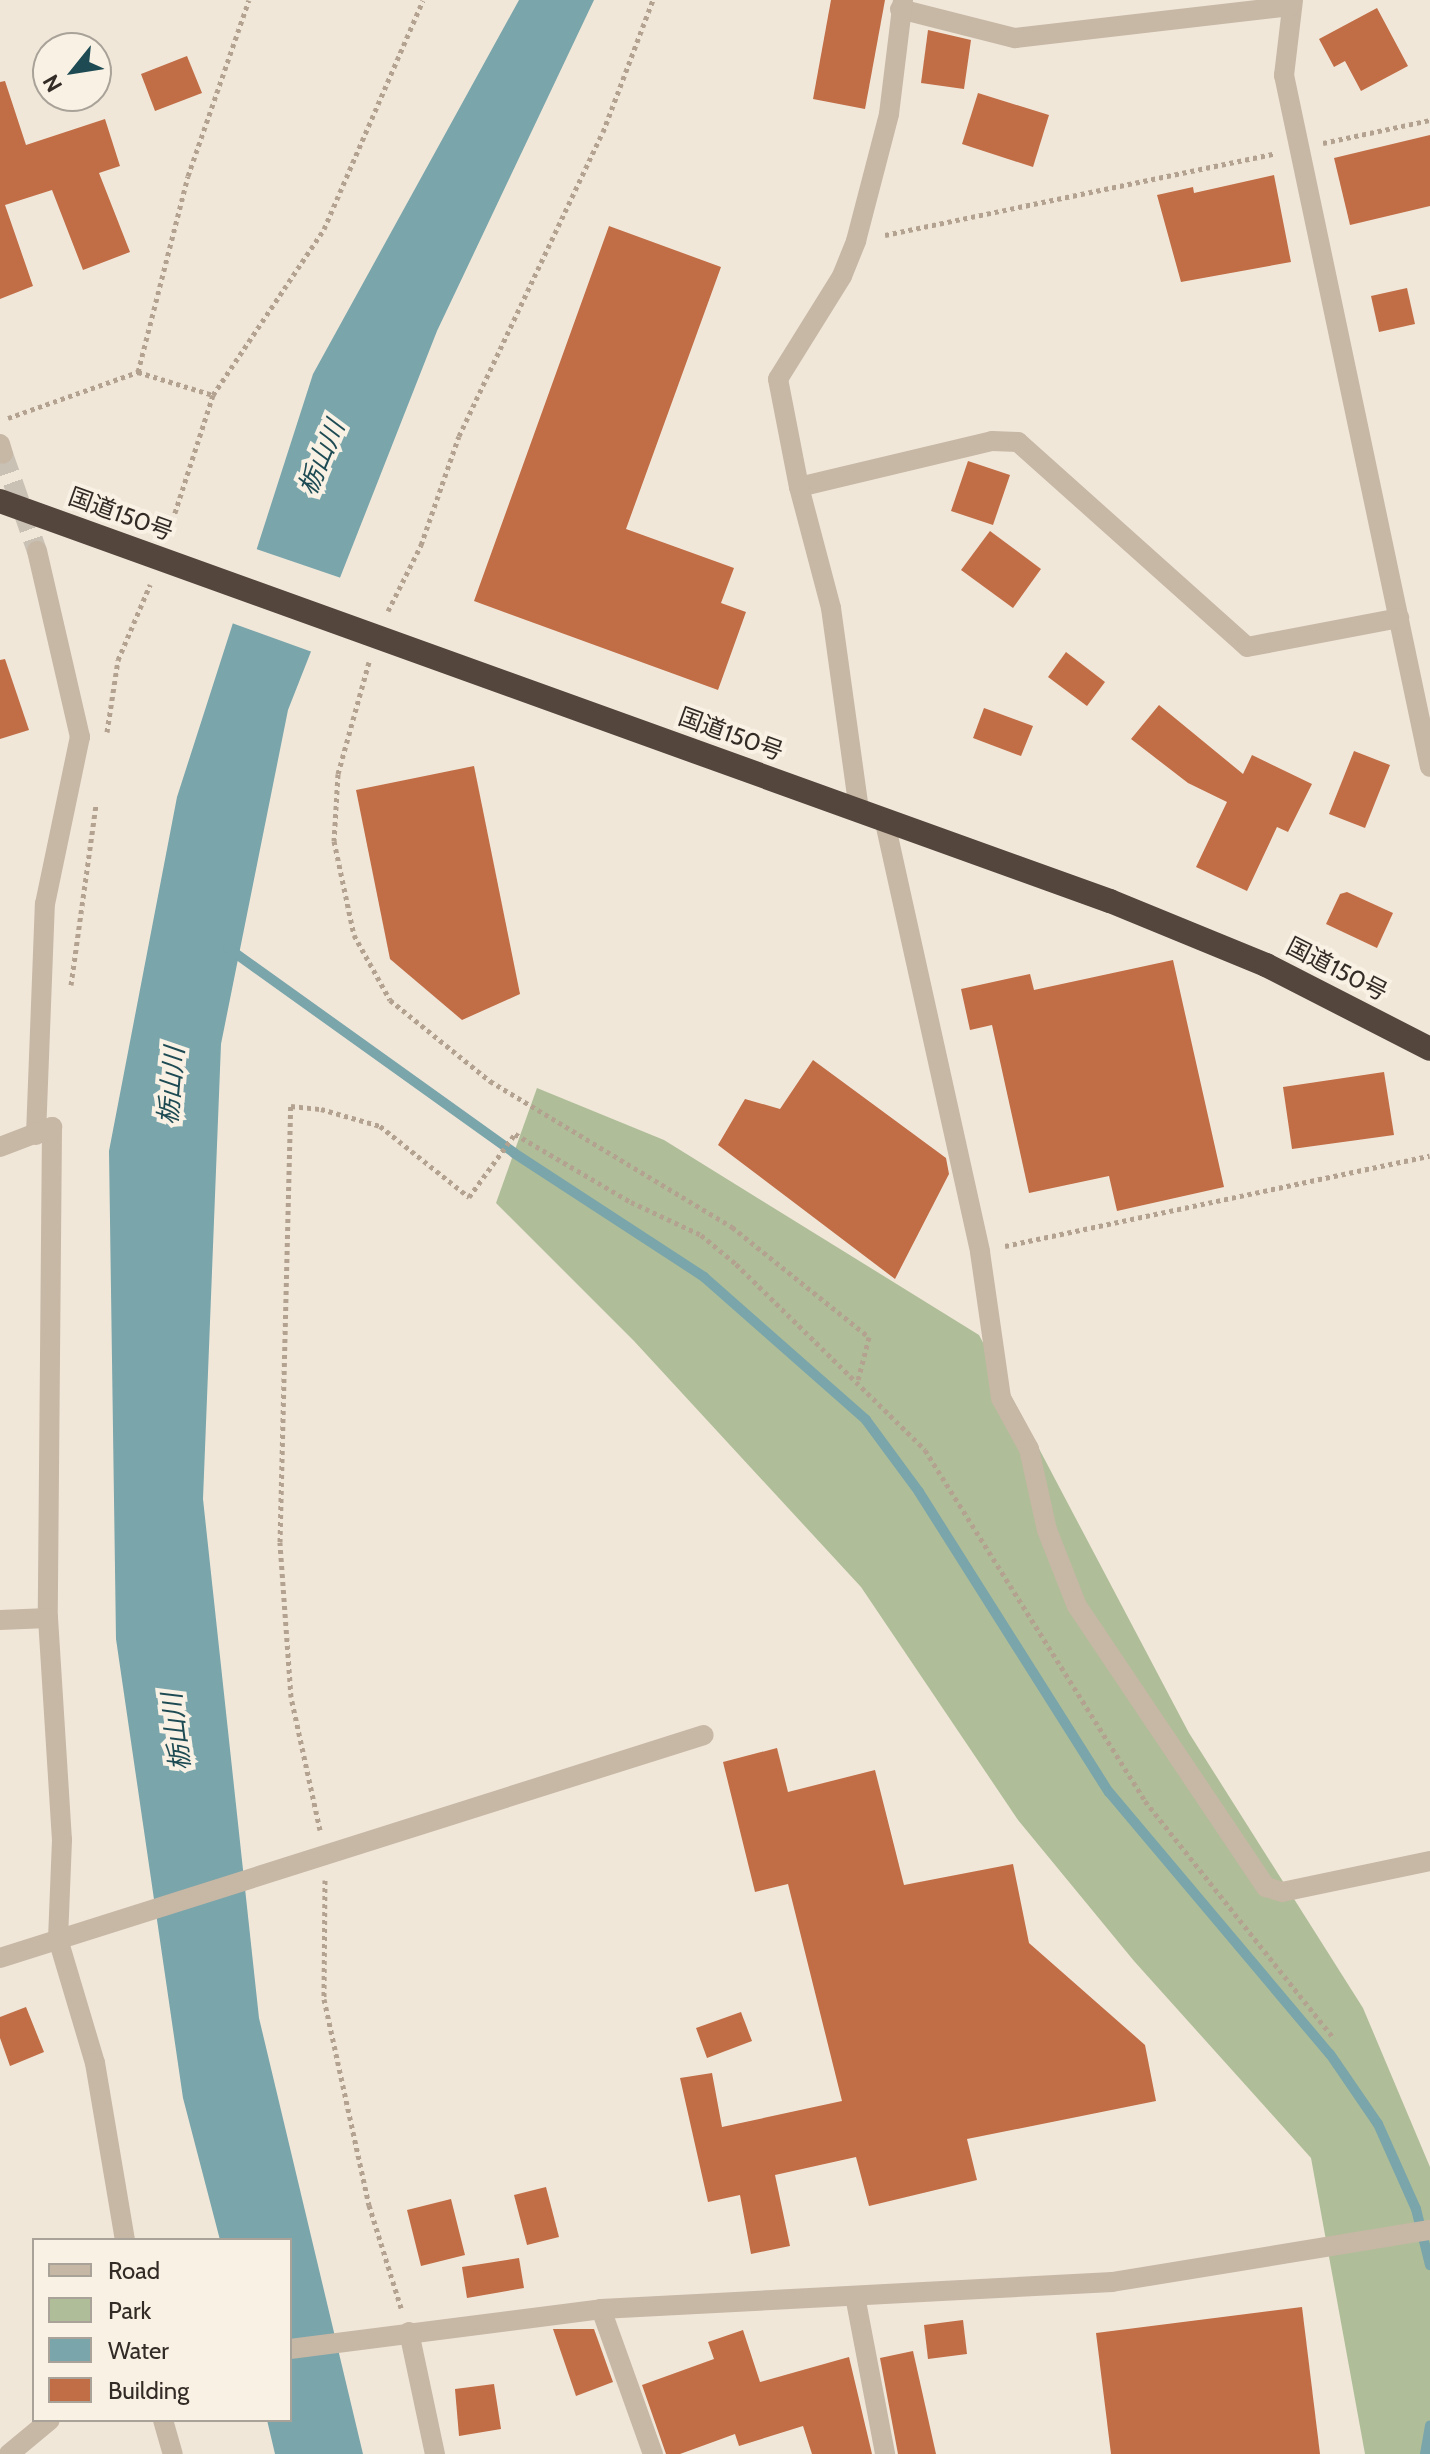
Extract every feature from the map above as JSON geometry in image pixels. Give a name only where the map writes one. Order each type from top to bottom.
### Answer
[{"type":"highway","name":"国道150号","points":[[0,501],[884,818],[1266,965],[1430,1049]]},
{"type":"street","points":[[859,810],[831,608],[799,487],[778,379],[842,276],[856,241],[889,114],[901,4],[1015,38],[1292,3],[1284,75],[1430,767]]},
{"type":"street","points":[[799,487],[992,441],[1018,442],[1247,647],[1399,618]]},
{"type":"street","points":[[36,1135],[45,904],[80,737],[37,551]]},
{"type":"street","points":[[884,818],[980,1252],[1001,1398],[1029,1449],[1047,1530],[1077,1606],[1266,1887],[1282,1892],[1430,1861]]},
{"type":"street","points":[[0,1147],[52,1127],[48,1618],[62,1840],[58,1939],[75,2009],[95,2063],[125,2238]]},
{"type":"street","points":[[0,1620],[48,1618]]},
{"type":"street","points":[[0,1958],[704,1735]]},
{"type":"street","points":[[292,2349],[401,2332],[601,2309],[1112,2282],[1430,2230]]},
{"type":"street","points":[[855,2296],[885,2454]]},
{"type":"street","points":[[601,2309],[653,2454]]},
{"type":"street","points":[[401,2332],[435,2454]]},
{"type":"street","points":[[9,2454],[48,2422]]},
{"type":"street","points":[[164,2422],[173,2454]]},
{"type":"path","points":[[138,372],[188,176],[249,0]]},
{"type":"path","points":[[105,749],[118,660],[161,558],[213,395],[324,229],[423,0]]},
{"type":"path","points":[[653,0],[603,132],[459,436],[421,545],[376,636],[338,774],[334,841],[354,935],[390,1000],[490,1081],[732,1227],[869,1337],[858,1380]]},
{"type":"path","points":[[856,241],[1430,120]]},
{"type":"path","points":[[0,421],[138,372],[213,395]]},
{"type":"path","points":[[71,990],[98,793]]},
{"type":"path","points":[[401,2332],[369,2205],[324,1999],[325,1853],[291,1697],[280,1542],[291,1106],[321,1109],[380,1126],[469,1197],[515,1134],[631,1202],[701,1235],[858,1380],[925,1450],[1145,1801],[1334,2039]]},
{"type":"path","points":[[980,1252],[1430,1156]]},
{"type":"green space","points":[[537,1088],[664,1140],[979,1335],[1189,1733],[1363,2008],[1430,2167],[1430,2454],[1365,2454],[1311,2158],[1134,1961],[1018,1820],[861,1587],[634,1341],[496,1203]]},
{"type":"water","name":"栃山川","points":[[519,0],[594,0],[437,331],[288,710],[221,1044],[203,1499],[259,2018],[363,2454],[275,2454],[267,2422],[292,2422],[292,2238],[219,2238],[183,2098],[116,1639],[109,1151],[177,797],[313,374]]},
{"type":"pier","points":[[253,548],[344,579],[315,653],[229,622]]},
{"type":"building","points":[[831,0],[885,0],[865,109],[813,99]]},
{"type":"building","points":[[1377,8],[1408,66],[1361,91],[1345,61],[1334,67],[1319,39]]},
{"type":"building","points":[[928,30],[971,40],[964,89],[921,83]]},
{"type":"building","points":[[187,56],[202,93],[155,111],[141,74]]},
{"type":"building","points":[[5,81],[26,145],[105,119],[120,166],[99,173],[130,252],[83,270],[52,190],[5,205],[33,286],[0,299],[0,82]]},
{"type":"building","points":[[978,93],[1049,115],[1033,167],[962,144]]},
{"type":"building","points":[[1430,135],[1430,206],[1350,225],[1334,158]]},
{"type":"building","points":[[1274,175],[1291,262],[1181,282],[1157,195],[1193,187],[1194,193]]},
{"type":"building","points":[[609,226],[721,267],[626,529],[734,568],[721,603],[746,612],[718,690],[474,601]]},
{"type":"building","points":[[1407,288],[1415,324],[1379,332],[1371,296]]},
{"type":"building","points":[[968,461],[1010,475],[993,525],[951,511]]},
{"type":"building","points":[[990,531],[1041,569],[1013,608],[961,570]]},
{"type":"building","points":[[1066,652],[1105,682],[1087,706],[1048,677]]},
{"type":"building","points":[[5,659],[29,730],[0,739],[0,660]]},
{"type":"building","points":[[1159,705],[1243,774],[1252,755],[1312,784],[1288,832],[1277,827],[1247,891],[1196,867],[1227,802],[1188,783],[1131,739]]},
{"type":"building","points":[[984,708],[1033,726],[1021,756],[973,738]]},
{"type":"building","points":[[1354,751],[1390,765],[1365,828],[1329,814]]},
{"type":"building","points":[[474,766],[520,994],[462,1020],[390,959],[356,790]]},
{"type":"building","points":[[1347,892],[1393,913],[1377,948],[1326,924],[1340,894]]},
{"type":"building","points":[[1173,960],[1224,1187],[1117,1211],[1109,1176],[1029,1193],[992,1025],[970,1030],[961,989],[1030,974],[1034,990]]},
{"type":"building","points":[[813,1060],[946,1158],[949,1174],[895,1279],[718,1145],[745,1099],[780,1109]]},
{"type":"building","points":[[1384,1072],[1394,1135],[1292,1149],[1283,1087]]},
{"type":"building","points":[[777,1748],[788,1792],[875,1770],[904,1885],[1013,1864],[1029,1943],[1145,2045],[1156,2101],[967,2139],[977,2180],[869,2206],[856,2157],[775,2175],[790,2246],[751,2254],[740,2195],[708,2202],[680,2078],[712,2073],[722,2127],[842,2101],[788,1884],[755,1892],[723,1762]]},
{"type":"building","points":[[26,2007],[44,2052],[10,2066],[0,2038],[0,2017]]},
{"type":"building","points":[[741,2012],[752,2041],[707,2058],[696,2028]]},
{"type":"building","points":[[546,2187],[559,2237],[527,2245],[514,2195]]},
{"type":"building","points":[[451,2199],[465,2255],[421,2266],[407,2210]]},
{"type":"building","points":[[519,2258],[524,2288],[467,2298],[462,2267]]},
{"type":"building","points":[[1302,2307],[1320,2454],[1111,2454],[1096,2333]]},
{"type":"building","points":[[963,2320],[967,2354],[928,2359],[924,2325]]},
{"type":"building","points":[[553,2329],[594,2329],[613,2382],[576,2396]]},
{"type":"building","points":[[743,2330],[760,2382],[849,2357],[872,2454],[812,2454],[803,2426],[739,2446],[735,2434],[680,2454],[666,2454],[642,2385],[714,2359],[708,2342]]},
{"type":"building","points":[[913,2351],[936,2454],[898,2454],[880,2358]]},
{"type":"building","points":[[494,2384],[501,2429],[459,2436],[455,2389]]},
{"type":"waterway","points":[[228,948],[514,1153],[704,1277],[866,1420],[919,1492],[1109,1792],[1330,2054],[1378,2124],[1416,2209],[1430,2265]]},
{"type":"waterway","points":[[1425,2454],[1430,2425]]},
{"type":"tunnel","points":[[3,454],[37,551]]}]
